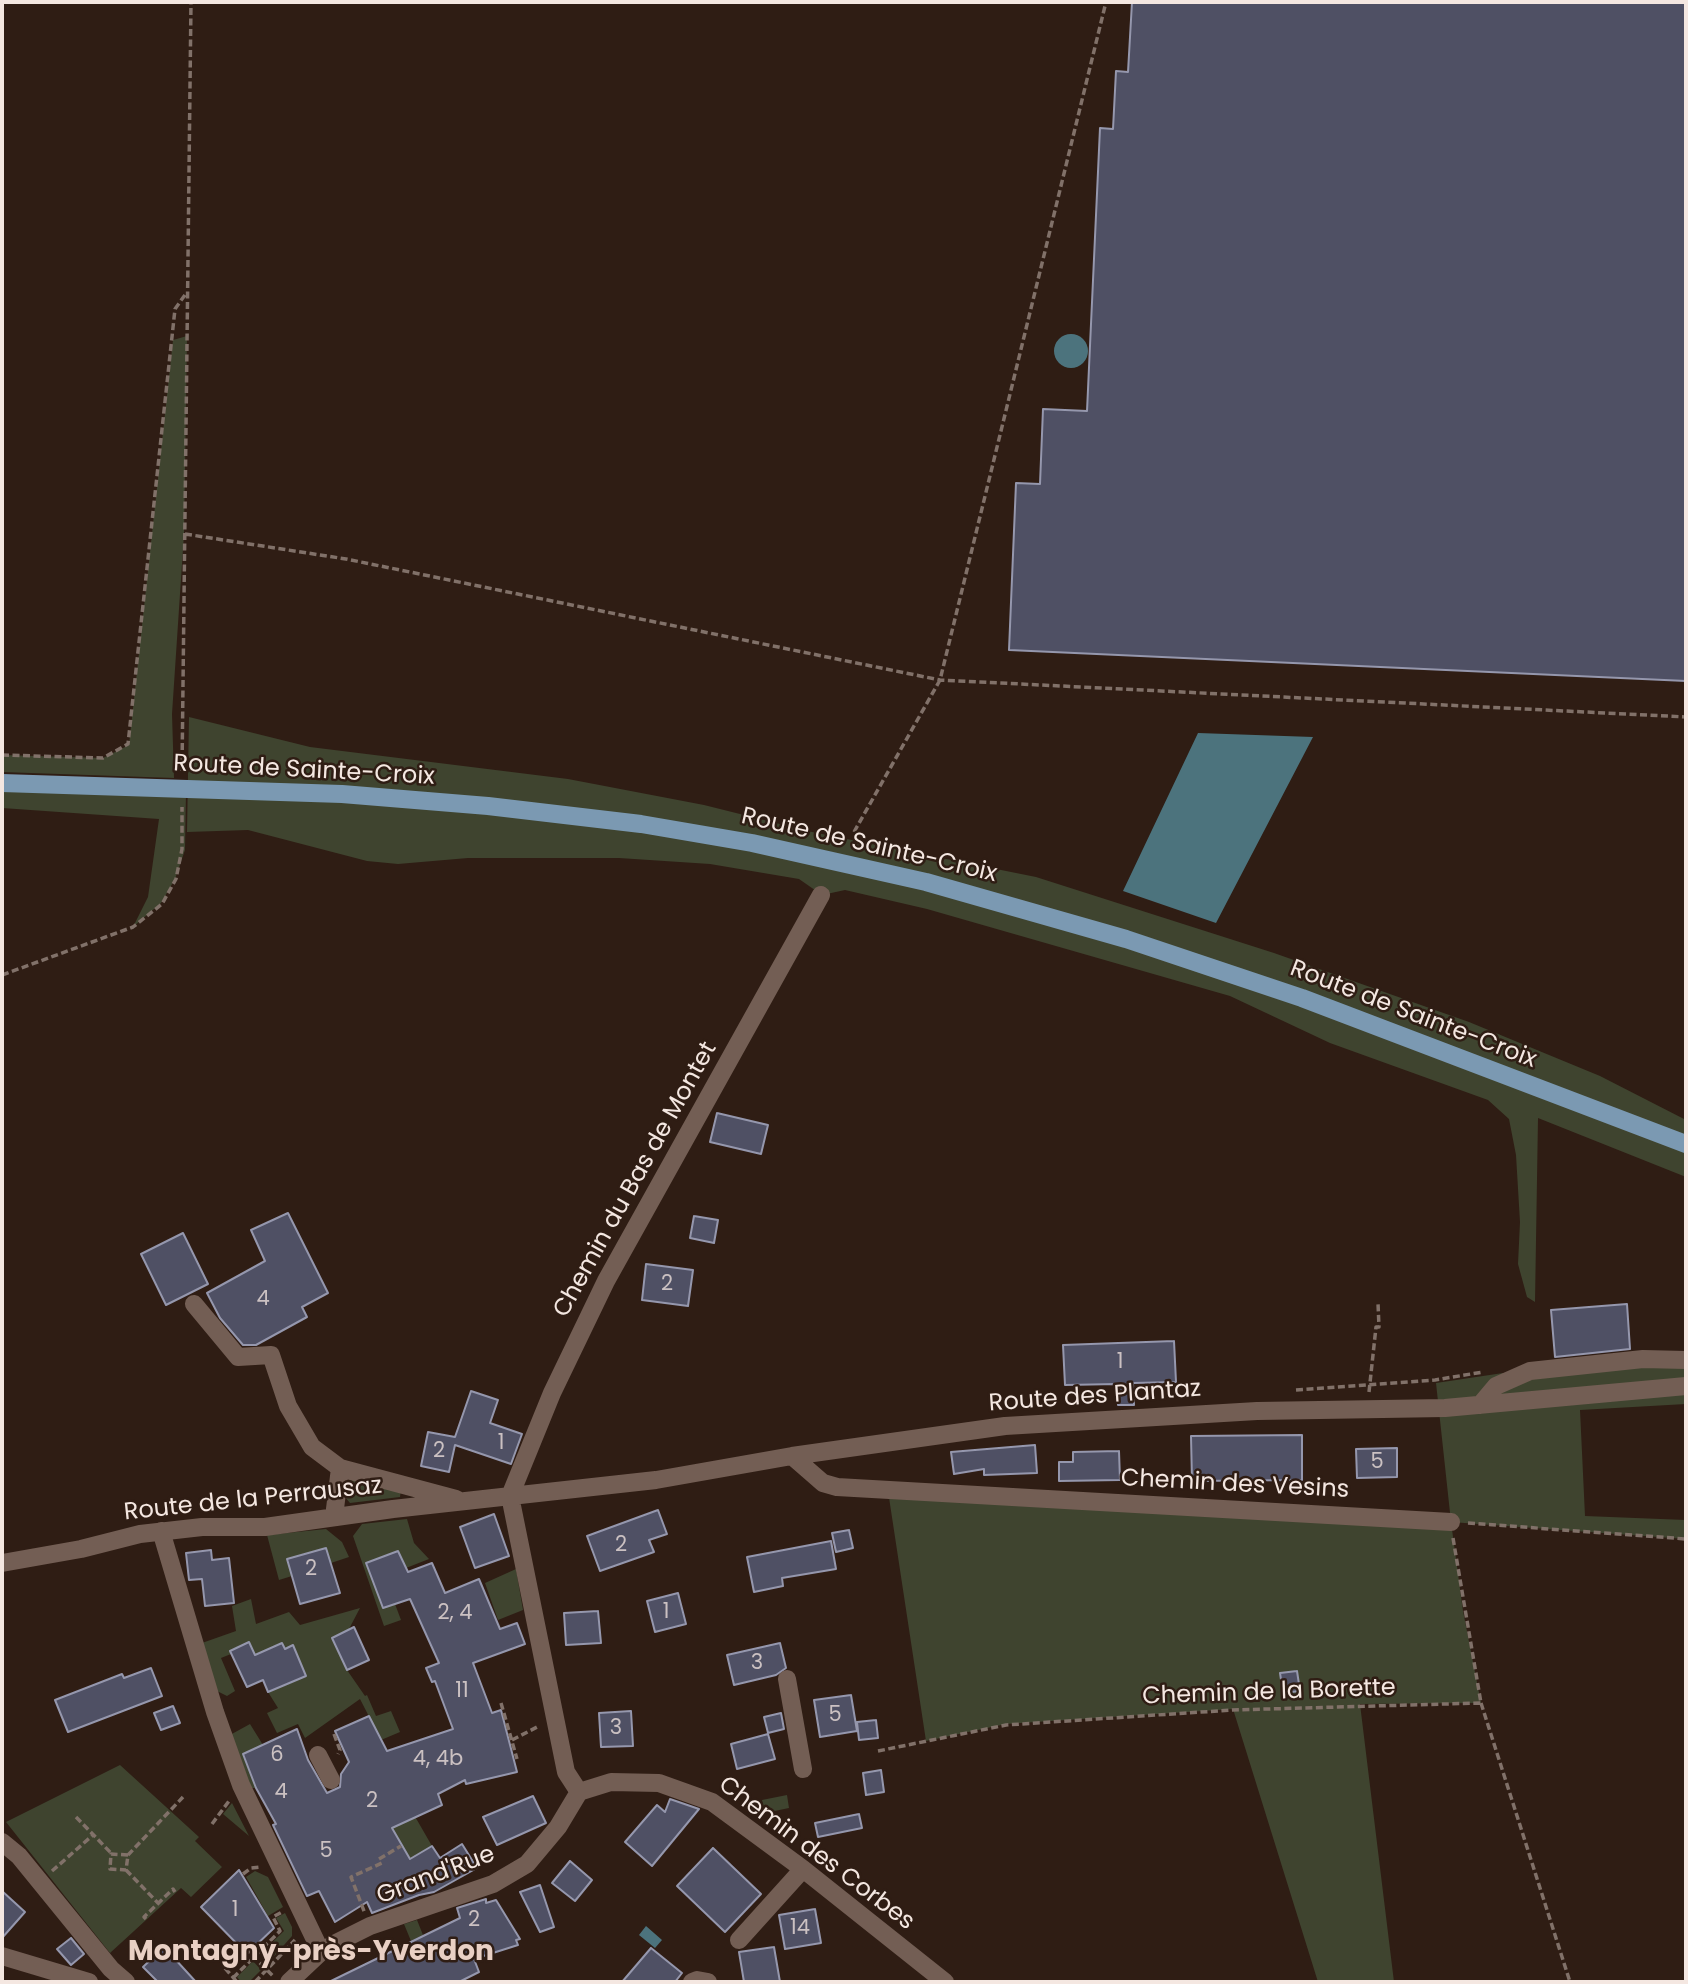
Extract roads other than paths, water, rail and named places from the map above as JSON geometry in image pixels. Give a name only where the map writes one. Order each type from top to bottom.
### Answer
[{"type":"main road","name":"Route de Sainte-Croix","points":[[2,783],[342,794],[488,806],[641,824],[751,843],[926,882],[1126,939],[1302,998],[1686,1144]]},
{"type":"street","name":"Chemin du Bas de Montet","points":[[510,1496],[552,1394],[606,1281],[821,895]]},
{"type":"street","points":[[194,1304],[238,1357],[271,1355],[288,1406],[312,1447],[340,1468],[466,1502]]},
{"type":"street","points":[[1479,1405],[1496,1386],[1530,1371],[1643,1359],[1686,1360]]},
{"type":"street","name":"Route des Plantaz","points":[[510,1496],[656,1480],[792,1456],[1005,1426],[1257,1411],[1479,1405],[1686,1386]]},
{"type":"street","name":"Chemin des Vesins","points":[[792,1456],[823,1483],[837,1487],[1451,1522]]},
{"type":"street","points":[[334,1517],[340,1468]]},
{"type":"street","name":"Route de la Perrausaz","points":[[2,1563],[160,1531],[202,1527],[265,1527],[510,1496]]},
{"type":"street","points":[[510,1496],[554,1721],[566,1772],[579,1792]]},
{"type":"street","points":[[160,1531],[215,1712],[241,1785],[321,1952]]},
{"type":"street","points":[[787,1679],[803,1769]]},
{"type":"street","points":[[318,1755],[331,1780]]},
{"type":"street","name":"Chemin des Corbes","points":[[579,1792],[611,1782],[659,1783],[712,1802],[803,1869],[945,1982]]},
{"type":"street","name":"Grand'Rue","points":[[289,1982],[321,1952],[370,1926],[493,1884],[527,1864],[558,1827],[579,1792]]},
{"type":"street","points":[[2,1842],[39,1881],[111,1969],[126,1982]]},
{"type":"street","points":[[739,1940],[803,1869]]},
{"type":"street","points":[[2,1956],[89,1982]]},
{"type":"street","points":[[692,1982],[697,1979],[708,1982]]},
{"type":"water","points":[[1071,334],[1083,339],[1088,351],[1083,363],[1071,368],[1059,363],[1054,351],[1059,339]]},
{"type":"water","points":[[1198,733],[1313,737],[1216,923],[1123,891]]},
{"type":"water","points":[[646,1926],[662,1940],[655,1948],[639,1935]]},
{"type":"district","name":"Montagny-près-Yverdon","points":[[311,1953]]}]
